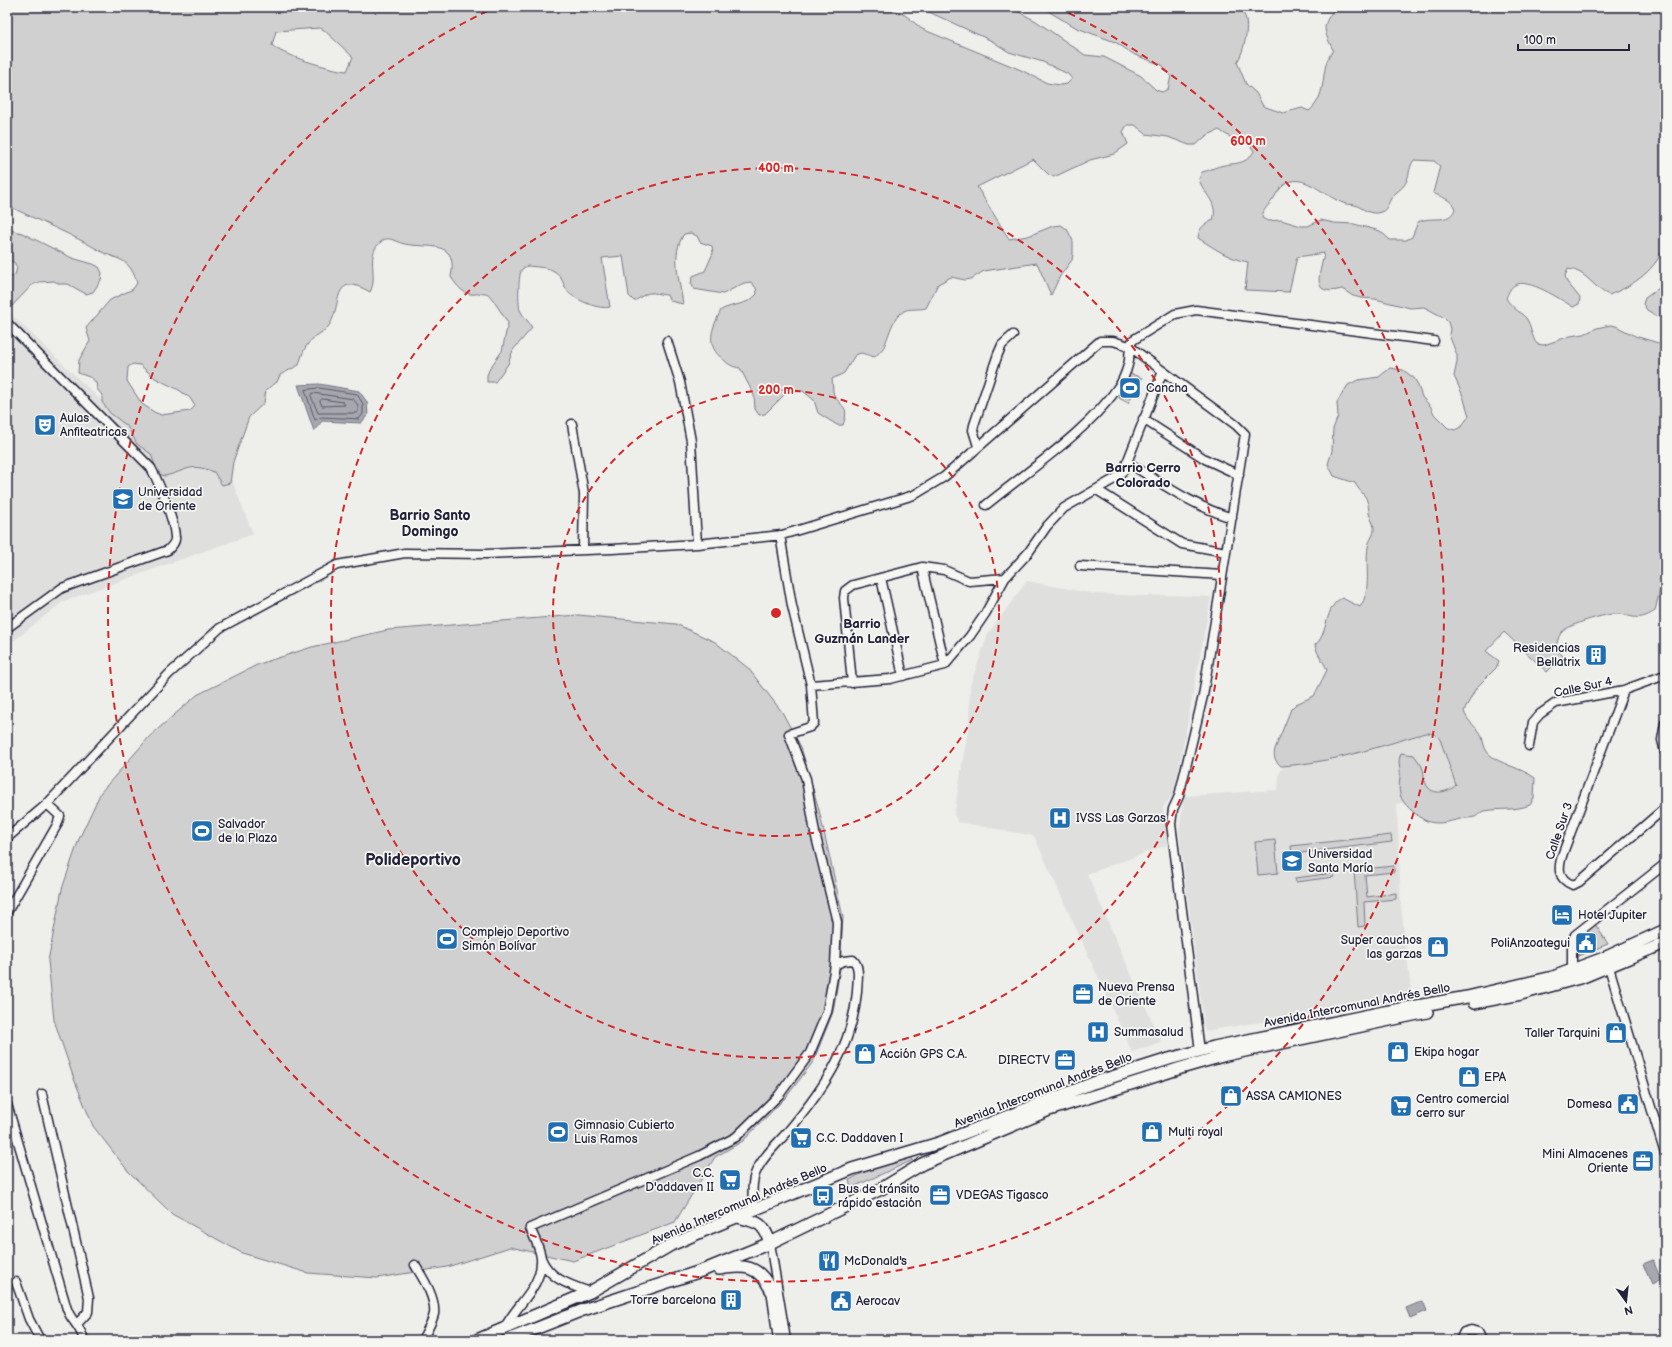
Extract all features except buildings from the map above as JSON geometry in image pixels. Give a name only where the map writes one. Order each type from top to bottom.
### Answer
[{"type":"main road","name":"Avenida Intercomunal Andrés Bello","points":[[477,1340],[590,1292],[671,1245],[852,1169],[939,1144],[1093,1083],[1200,1051],[1384,1012],[1467,997],[1572,971],[1665,930]]},
{"type":"main road","name":"Avenida Intercomunal Andrés Bello","points":[[507,1340],[583,1310],[704,1270],[770,1243],[881,1189],[922,1164],[1049,1110],[1226,1055],[1370,1023],[1521,994],[1570,981],[1609,967],[1665,943]]},
{"type":"main road","points":[[738,1217],[754,1221],[766,1229],[770,1243]]},
{"type":"main road","points":[[704,1270],[742,1266],[754,1268],[762,1276],[771,1290]]},
{"type":"street","points":[[986,505],[1089,421],[1108,401],[1122,380],[1129,361],[1129,346],[1138,335],[1175,314],[1196,310],[1434,341]]},
{"type":"street","points":[[7,323],[151,468],[163,495],[176,537],[174,544],[168,550],[62,588],[7,628]]},
{"type":"street","points":[[978,446],[973,430],[974,425],[998,354],[1002,345],[1013,335]]},
{"type":"street","points":[[667,340],[680,382],[691,441],[696,544]]},
{"type":"street","points":[[7,838],[47,804],[169,674],[220,628],[337,565],[405,553],[486,554],[583,549],[612,550],[696,544],[780,535],[914,495],[944,478],[978,446],[1100,341],[1113,341],[1129,346],[1241,429],[1245,434],[1203,696],[1179,796],[1173,808],[1171,824],[1200,1051]]},
{"type":"street","points":[[811,686],[852,683],[904,676],[945,665],[974,630],[1005,578],[1028,553],[1047,526],[1064,508],[1116,478],[1124,470],[1142,419],[1163,371]]},
{"type":"street","points":[[1142,419],[1205,459],[1238,475]]},
{"type":"street","points":[[572,424],[584,494],[583,549]]},
{"type":"street","points":[[1127,462],[1186,499],[1232,518]]},
{"type":"street","points":[[1097,490],[1182,544],[1226,552]]},
{"type":"street","points":[[590,1292],[569,1285],[552,1275],[545,1267],[530,1228],[722,1145],[736,1137],[779,1096],[810,1053],[827,1012],[835,964],[837,922],[816,833],[806,779],[789,734],[814,723],[811,686],[792,606],[780,535]]},
{"type":"street","points":[[1080,566],[1222,575]]},
{"type":"street","points":[[852,683],[844,598],[845,591],[853,586],[922,567],[944,570],[969,581],[1005,578]]},
{"type":"street","points":[[922,567],[945,665]]},
{"type":"street","points":[[881,578],[904,676]]},
{"type":"street","name":"Calle Sur 4","points":[[1529,746],[1533,722],[1548,708],[1556,703],[1624,690],[1665,675]]},
{"type":"street","name":"Calle Sur 3","points":[[1624,690],[1563,853],[1558,868],[1561,876],[1573,885],[1579,882],[1665,808]]},
{"type":"street","points":[[1665,723],[1662,740],[1665,752]]},
{"type":"street","points":[[7,912],[57,825],[60,816],[47,804]]},
{"type":"street","points":[[1572,971],[1572,942],[1575,935],[1665,864]]},
{"type":"street","points":[[754,1210],[753,1179],[759,1166],[797,1121],[838,1063],[849,1035],[856,1005],[857,964],[853,960],[848,960],[835,964]]},
{"type":"street","points":[[1609,967],[1665,1154]]},
{"type":"street","points":[[42,1094],[89,1298],[88,1312],[78,1323]]},
{"type":"street","points":[[7,1104],[66,1309],[71,1318],[78,1323],[84,1340]]},
{"type":"street","points":[[770,1243],[786,1340]]},
{"type":"street","points":[[504,1328],[511,1315],[536,1284],[541,1258]]},
{"type":"street","points":[[415,1265],[424,1281],[434,1308],[434,1316],[422,1340]]},
{"type":"street","points":[[16,1282],[30,1319],[40,1340]]},
{"type":"street","points":[[771,1290],[778,1340]]},
{"type":"street","points":[[1460,1340],[1464,1332],[1471,1330],[1478,1332],[1482,1340]]},
{"type":"shaded area","points":[[7,7],[886,7],[905,15],[922,29],[1021,70],[1047,83],[1060,85],[1067,84],[1072,79],[1068,74],[1043,62],[1009,52],[992,41],[918,7],[1009,7],[1036,21],[1085,55],[1104,57],[1141,76],[1156,90],[1162,92],[1168,89],[1171,76],[1162,65],[1135,55],[1115,42],[1077,28],[1051,13],[1044,7],[1231,7],[1242,12],[1245,17],[1246,38],[1240,58],[1237,62],[1246,84],[1256,93],[1263,106],[1283,113],[1302,108],[1309,111],[1314,106],[1320,95],[1328,58],[1333,50],[1325,28],[1328,19],[1336,7],[1665,7],[1665,243],[1662,252],[1651,269],[1627,287],[1609,295],[1599,289],[1585,276],[1574,270],[1568,269],[1565,276],[1567,282],[1580,298],[1579,304],[1573,307],[1544,290],[1528,284],[1520,283],[1513,286],[1506,298],[1526,318],[1537,344],[1544,345],[1610,325],[1616,326],[1635,336],[1665,345],[1665,589],[1660,589],[1655,611],[1648,615],[1643,617],[1633,617],[1613,614],[1586,620],[1566,629],[1562,632],[1558,640],[1556,649],[1563,656],[1547,672],[1504,632],[1486,651],[1499,661],[1496,668],[1476,688],[1464,711],[1468,720],[1481,733],[1485,748],[1489,754],[1499,761],[1524,771],[1535,778],[1534,798],[1530,805],[1519,808],[1485,811],[1475,817],[1438,823],[1427,821],[1416,815],[1406,805],[1400,794],[1399,762],[1401,753],[1414,755],[1422,767],[1426,784],[1432,791],[1441,792],[1449,790],[1456,785],[1440,739],[1435,734],[1430,733],[1425,733],[1372,749],[1318,762],[1281,766],[1276,761],[1274,757],[1275,749],[1291,709],[1296,704],[1314,696],[1327,670],[1317,652],[1315,645],[1323,634],[1332,607],[1342,598],[1360,607],[1366,593],[1367,554],[1374,530],[1374,525],[1369,513],[1368,502],[1355,483],[1334,476],[1328,464],[1332,451],[1333,429],[1338,416],[1337,402],[1348,385],[1358,380],[1379,377],[1390,368],[1403,370],[1414,378],[1422,397],[1431,407],[1434,414],[1448,428],[1455,430],[1461,427],[1469,416],[1463,396],[1454,376],[1457,355],[1449,335],[1450,329],[1448,322],[1443,317],[1424,307],[1410,308],[1375,299],[1361,298],[1353,296],[1342,289],[1331,291],[1324,290],[1320,286],[1319,281],[1324,253],[1297,257],[1289,292],[1245,290],[1248,262],[1228,256],[1198,238],[1201,229],[1213,220],[1214,214],[1212,203],[1199,179],[1202,172],[1245,161],[1254,151],[1250,145],[1230,137],[1219,130],[1206,136],[1196,145],[1189,145],[1168,137],[1146,134],[1135,125],[1127,125],[1123,132],[1128,144],[1114,154],[1090,160],[1054,177],[1048,174],[1033,159],[977,187],[1009,239],[1028,236],[1053,226],[1061,225],[1067,229],[1073,241],[1072,260],[1060,276],[1051,295],[1037,263],[984,271],[971,279],[965,280],[951,277],[938,284],[926,308],[906,310],[900,314],[892,326],[884,346],[875,357],[861,353],[855,355],[844,373],[832,379],[834,395],[844,408],[846,414],[843,425],[837,425],[818,413],[814,400],[803,391],[786,393],[765,414],[759,415],[755,409],[754,395],[740,368],[729,364],[718,354],[712,343],[713,330],[721,310],[749,301],[757,294],[756,288],[751,282],[744,283],[723,294],[694,289],[691,283],[693,276],[705,271],[713,253],[712,246],[700,242],[697,236],[691,233],[684,234],[680,242],[677,259],[683,304],[670,301],[667,295],[654,293],[648,293],[634,301],[629,296],[623,256],[602,258],[610,307],[605,308],[589,304],[574,297],[570,294],[557,273],[554,271],[541,267],[527,266],[522,269],[519,283],[519,307],[532,328],[513,350],[508,364],[495,382],[487,382],[487,375],[502,351],[508,323],[492,299],[486,293],[472,294],[464,292],[458,287],[451,277],[452,265],[450,256],[446,251],[431,246],[405,244],[390,239],[385,239],[377,246],[374,252],[373,279],[370,292],[357,286],[349,285],[343,288],[328,327],[309,342],[299,365],[280,375],[277,382],[266,390],[264,403],[249,417],[233,462],[230,483],[222,485],[214,472],[206,469],[188,468],[165,476],[158,474],[151,454],[137,444],[127,426],[110,413],[102,402],[102,395],[97,389],[96,383],[92,378],[78,373],[79,360],[90,341],[86,328],[110,300],[133,289],[137,283],[129,266],[121,260],[102,252],[79,239],[7,205]],"holes":[[[320,28],[353,57],[347,71],[319,65],[285,53],[272,45],[276,31]],[[1414,160],[1434,161],[1440,166],[1433,193],[1449,200],[1455,209],[1449,217],[1429,219],[1418,222],[1412,237],[1406,240],[1390,240],[1380,231],[1354,224],[1334,223],[1321,220],[1308,226],[1301,226],[1281,220],[1268,221],[1262,218],[1265,209],[1282,187],[1290,182],[1298,181],[1307,183],[1344,204],[1355,205],[1373,213],[1381,212],[1385,209],[1391,198],[1406,183]],[[133,364],[140,365],[155,378],[179,390],[190,398],[195,406],[190,411],[161,415],[154,412],[142,404],[127,381],[128,367]]]},
{"type":"shaded area","points":[[7,229],[22,233],[72,258],[99,267],[102,273],[101,280],[93,292],[86,294],[68,284],[60,284],[54,281],[39,282],[32,285],[12,306],[7,307],[7,279],[15,275],[17,268],[14,262],[7,260]]},
{"type":"shaded area","points":[[1665,284],[1665,321],[1647,310],[1643,304],[1645,298]]},
{"type":"shaded area","name":"Universidad de Oriente","points":[[7,310],[167,464],[220,450],[253,534],[64,601],[7,646]]},
{"type":"shaded area","name":"Cancha","points":[[1129,373],[1142,378],[1128,403],[1119,398]]},
{"type":"shaded area","name":"IVSS Las Garzas","points":[[1027,581],[1095,594],[1211,597],[1174,794],[1163,807],[1167,845],[1087,874],[1161,1042],[1132,1052],[1034,836],[958,822],[954,815],[969,723],[970,686],[988,634]]},
{"type":"shaded area","name":"Complejo Deportivo Simón Bolívar","points":[[578,615],[676,624],[715,642],[748,668],[782,712],[801,747],[819,810],[843,917],[840,969],[833,1012],[813,1062],[787,1096],[743,1141],[715,1157],[675,1222],[573,1261],[510,1247],[447,1267],[377,1278],[308,1273],[242,1253],[172,1214],[128,1171],[93,1126],[74,1079],[54,1020],[48,961],[62,889],[79,839],[101,792],[150,736],[197,695],[259,664],[312,647],[388,630]]},
{"type":"shaded area","name":"Universidad Santa María","points":[[1444,721],[1458,789],[1397,804],[1401,906],[1412,998],[1205,1031],[1179,832],[1184,796],[1278,790],[1279,774],[1285,763]]},
{"type":"shaded area","points":[[1391,835],[1392,842],[1292,854],[1291,846]]},
{"type":"shaded area","points":[[1275,840],[1278,873],[1258,875],[1255,842]]},
{"type":"shaded area","points":[[1394,866],[1394,872],[1365,875],[1367,897],[1396,893],[1396,899],[1364,902],[1365,926],[1358,927],[1354,870]]},
{"type":"shaded area","points":[[1334,873],[1334,877],[1296,882],[1295,878]]},
{"type":"shaded area","points":[[1595,924],[1608,944],[1578,956],[1583,935]]},
{"type":"shaded area","points":[[910,1156],[913,1160],[851,1188],[849,1180],[876,1166]]},
{"type":"water","points":[[319,384],[359,391],[367,402],[368,415],[361,423],[322,421],[314,431],[298,385]]},
{"type":"water","points":[[1653,1260],[1661,1280],[1652,1285],[1643,1264]]},
{"type":"water","points":[[1423,1301],[1427,1311],[1410,1318],[1406,1308]]},
{"type":"place","name":"Cancha","points":[[1130,388]]},
{"type":"place","name":"Aulas Anfiteatricas","points":[[45,425]]},
{"type":"place","name":"Universidad de Oriente","points":[[123,499]]},
{"type":"place","name":"Residencias Bellatrix","points":[[1596,655]]},
{"type":"place","name":"IVSS Las Garzas","points":[[1060,818]]},
{"type":"place","name":"Salvador de la Plaza","points":[[202,831]]},
{"type":"place","name":"Universidad Santa María","points":[[1292,861]]},
{"type":"place","name":"Hotel Jupiter","points":[[1562,915]]},
{"type":"place","name":"Complejo Deportivo Simón Bolívar","points":[[447,939]]},
{"type":"place","name":"PoliAnzoategui","points":[[1586,943]]},
{"type":"place","name":"Super cauchos las garzas","points":[[1438,947]]},
{"type":"place","name":"Nueva Prensa de Oriente","points":[[1083,994]]},
{"type":"place","name":"Summasalud","points":[[1098,1032]]},
{"type":"place","name":"Taller Tarquini","points":[[1616,1033]]},
{"type":"place","name":"Ekipa hogar","points":[[1398,1052]]},
{"type":"place","name":"Acción GPS C.A.","points":[[865,1054]]},
{"type":"place","name":"DIRECTV","points":[[1065,1060]]},
{"type":"place","name":"EPA","points":[[1469,1077]]},
{"type":"place","name":"ASSA CAMIONES","points":[[1231,1096]]},
{"type":"place","name":"Domesa","points":[[1628,1104]]},
{"type":"place","name":"Centro comercial cerro sur","points":[[1401,1106]]},
{"type":"place","name":"Gimnasio Cubierto Luis Ramos","points":[[558,1132]]},
{"type":"place","name":"Multi royal","points":[[1152,1132]]},
{"type":"place","name":"C.C. Daddaven I","points":[[801,1138]]},
{"type":"place","name":"Mini Almacenes Oriente","points":[[1643,1161]]},
{"type":"place","name":"C.C. D'addaven II","points":[[730,1180]]},
{"type":"place","name":"VDEGAS Tigasco","points":[[940,1195]]},
{"type":"place","name":"Bus de tránsito rápido estación","points":[[823,1196]]},
{"type":"place","name":"McDonald's","points":[[829,1261]]},
{"type":"place","name":"Torre barcelona","points":[[731,1300]]},
{"type":"place","name":"Aerocav","points":[[841,1301]]},
{"type":"district","name":"Barrio Cerro Colorado","points":[[1143,474]]},
{"type":"district","name":"Barrio Santo Domingo","points":[[430,524]]},
{"type":"district","name":"Barrio Guzmán Lander","points":[[862,630]]},
{"type":"district","name":"Polideportivo","points":[[413,859]]}]
